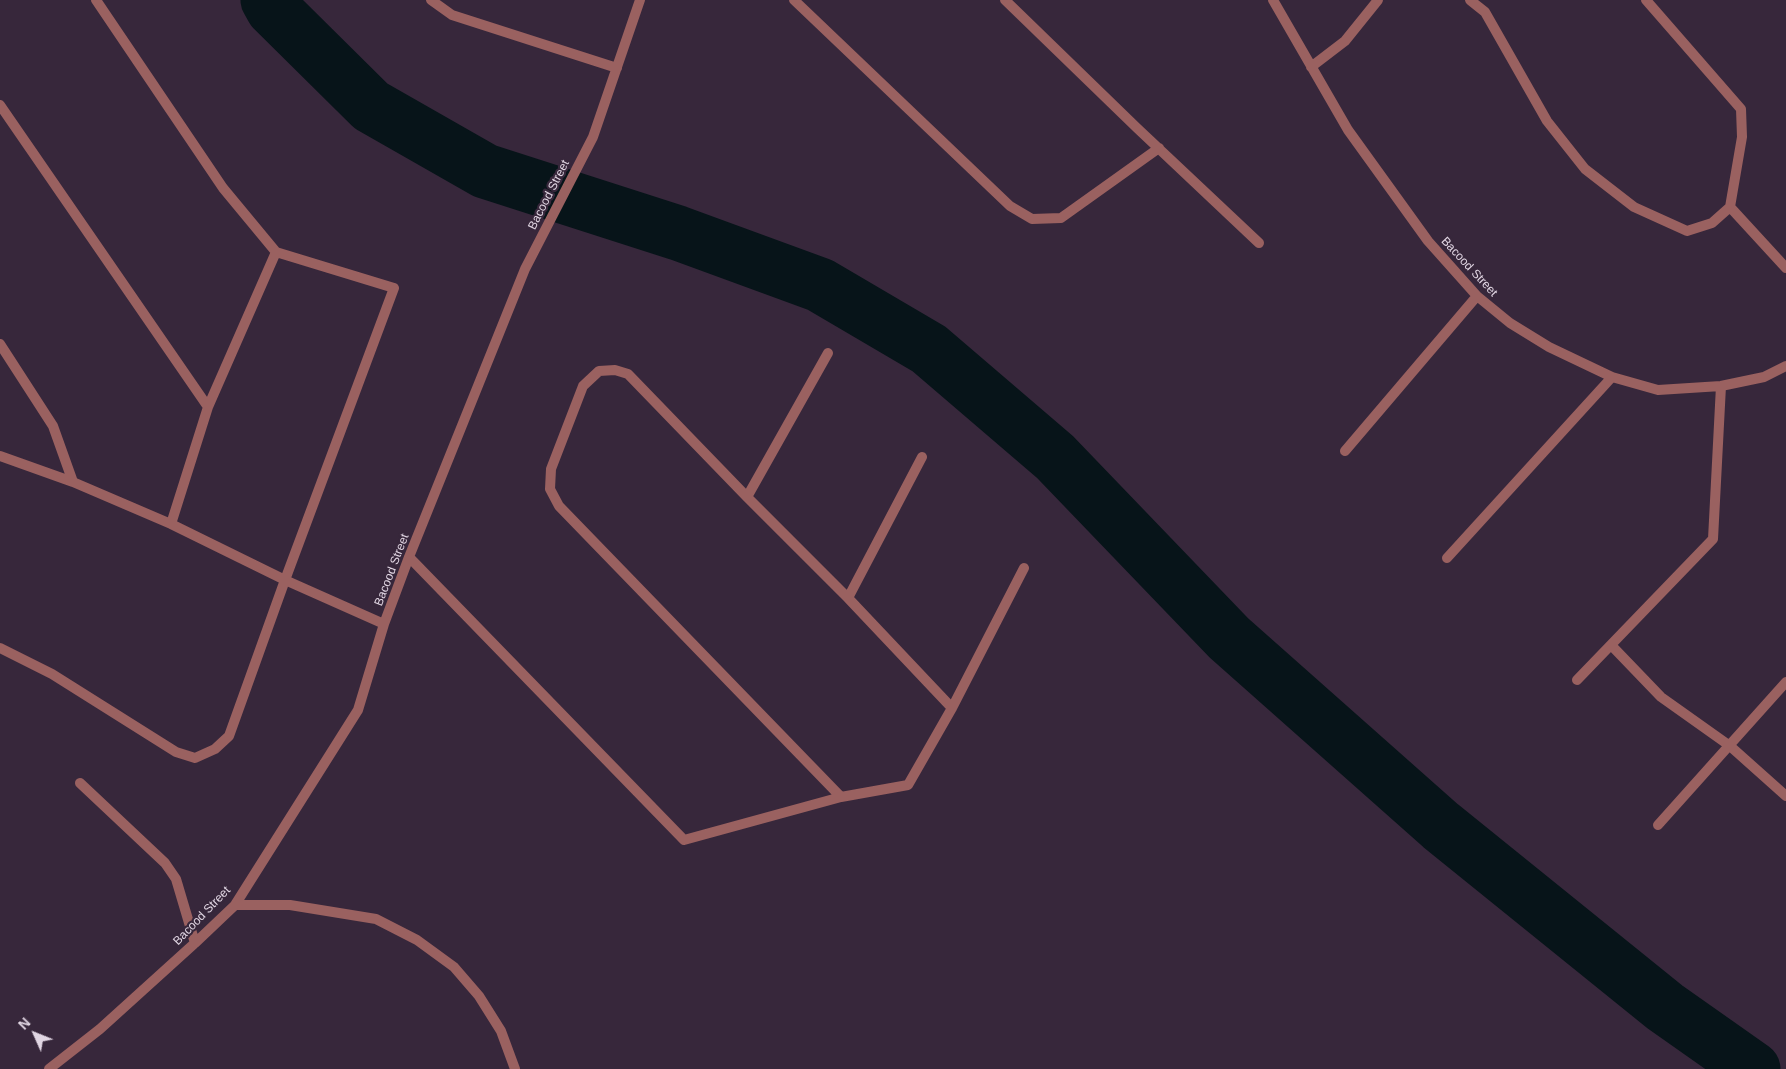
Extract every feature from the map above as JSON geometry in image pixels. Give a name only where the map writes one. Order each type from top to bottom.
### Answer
[{"type":"street","points":[[0,648],[52,674],[176,752],[195,758],[215,749],[229,736],[394,288],[276,252],[223,188],[96,0]]},
{"type":"street","points":[[431,0],[452,15],[617,68]]},
{"type":"street","name":"Bacood Street","points":[[49,1069],[100,1029],[235,904],[358,710],[384,624],[409,557],[525,269],[594,137],[640,0]]},
{"type":"street","points":[[794,0],[1010,206],[1032,218],[1061,218],[1158,148]]},
{"type":"street","points":[[1005,0],[1259,243]]},
{"type":"street","name":"Bacood Street","points":[[1273,0],[1348,130],[1428,241],[1477,296],[1510,323],[1549,347],[1612,377],[1658,390],[1721,386],[1764,377],[1786,366]]},
{"type":"street","points":[[1312,67],[1345,41],[1378,0]]},
{"type":"street","points":[[1470,0],[1485,12],[1547,121],[1585,169],[1634,207],[1686,231],[1712,223],[1730,207],[1742,137],[1741,109],[1646,0]]},
{"type":"street","points":[[0,105],[208,407]]},
{"type":"street","points":[[1730,207],[1786,268]]},
{"type":"street","points":[[171,524],[208,407],[276,252]]},
{"type":"street","points":[[1345,451],[1477,296]]},
{"type":"street","points":[[0,344],[53,426],[73,482]]},
{"type":"street","points":[[747,497],[828,352]]},
{"type":"street","points":[[841,797],[559,506],[550,489],[551,469],[583,386],[599,371],[615,370],[628,374],[848,598],[952,708]]},
{"type":"street","points":[[1447,558],[1612,377]]},
{"type":"street","points":[[1577,680],[1713,539],[1721,386]]},
{"type":"street","points":[[0,456],[73,482],[171,524],[285,580],[384,624]]},
{"type":"street","points":[[848,598],[922,457]]},
{"type":"street","points":[[409,557],[684,840],[841,797],[908,785],[952,708],[1024,568]]},
{"type":"street","points":[[1611,645],[1661,697],[1730,746],[1786,796]]},
{"type":"street","points":[[1658,825],[1786,682]]},
{"type":"street","points":[[80,782],[165,863],[176,879],[195,943]]},
{"type":"street","points":[[235,904],[290,905],[376,919],[417,940],[454,967],[479,996],[501,1031],[515,1069]]},
{"type":"waterway","points":[[268,0],[273,9],[371,106],[485,171],[678,233],[820,285],[929,349],[1055,457],[1229,638],[1441,826],[1665,1007],[1753,1069]]}]
